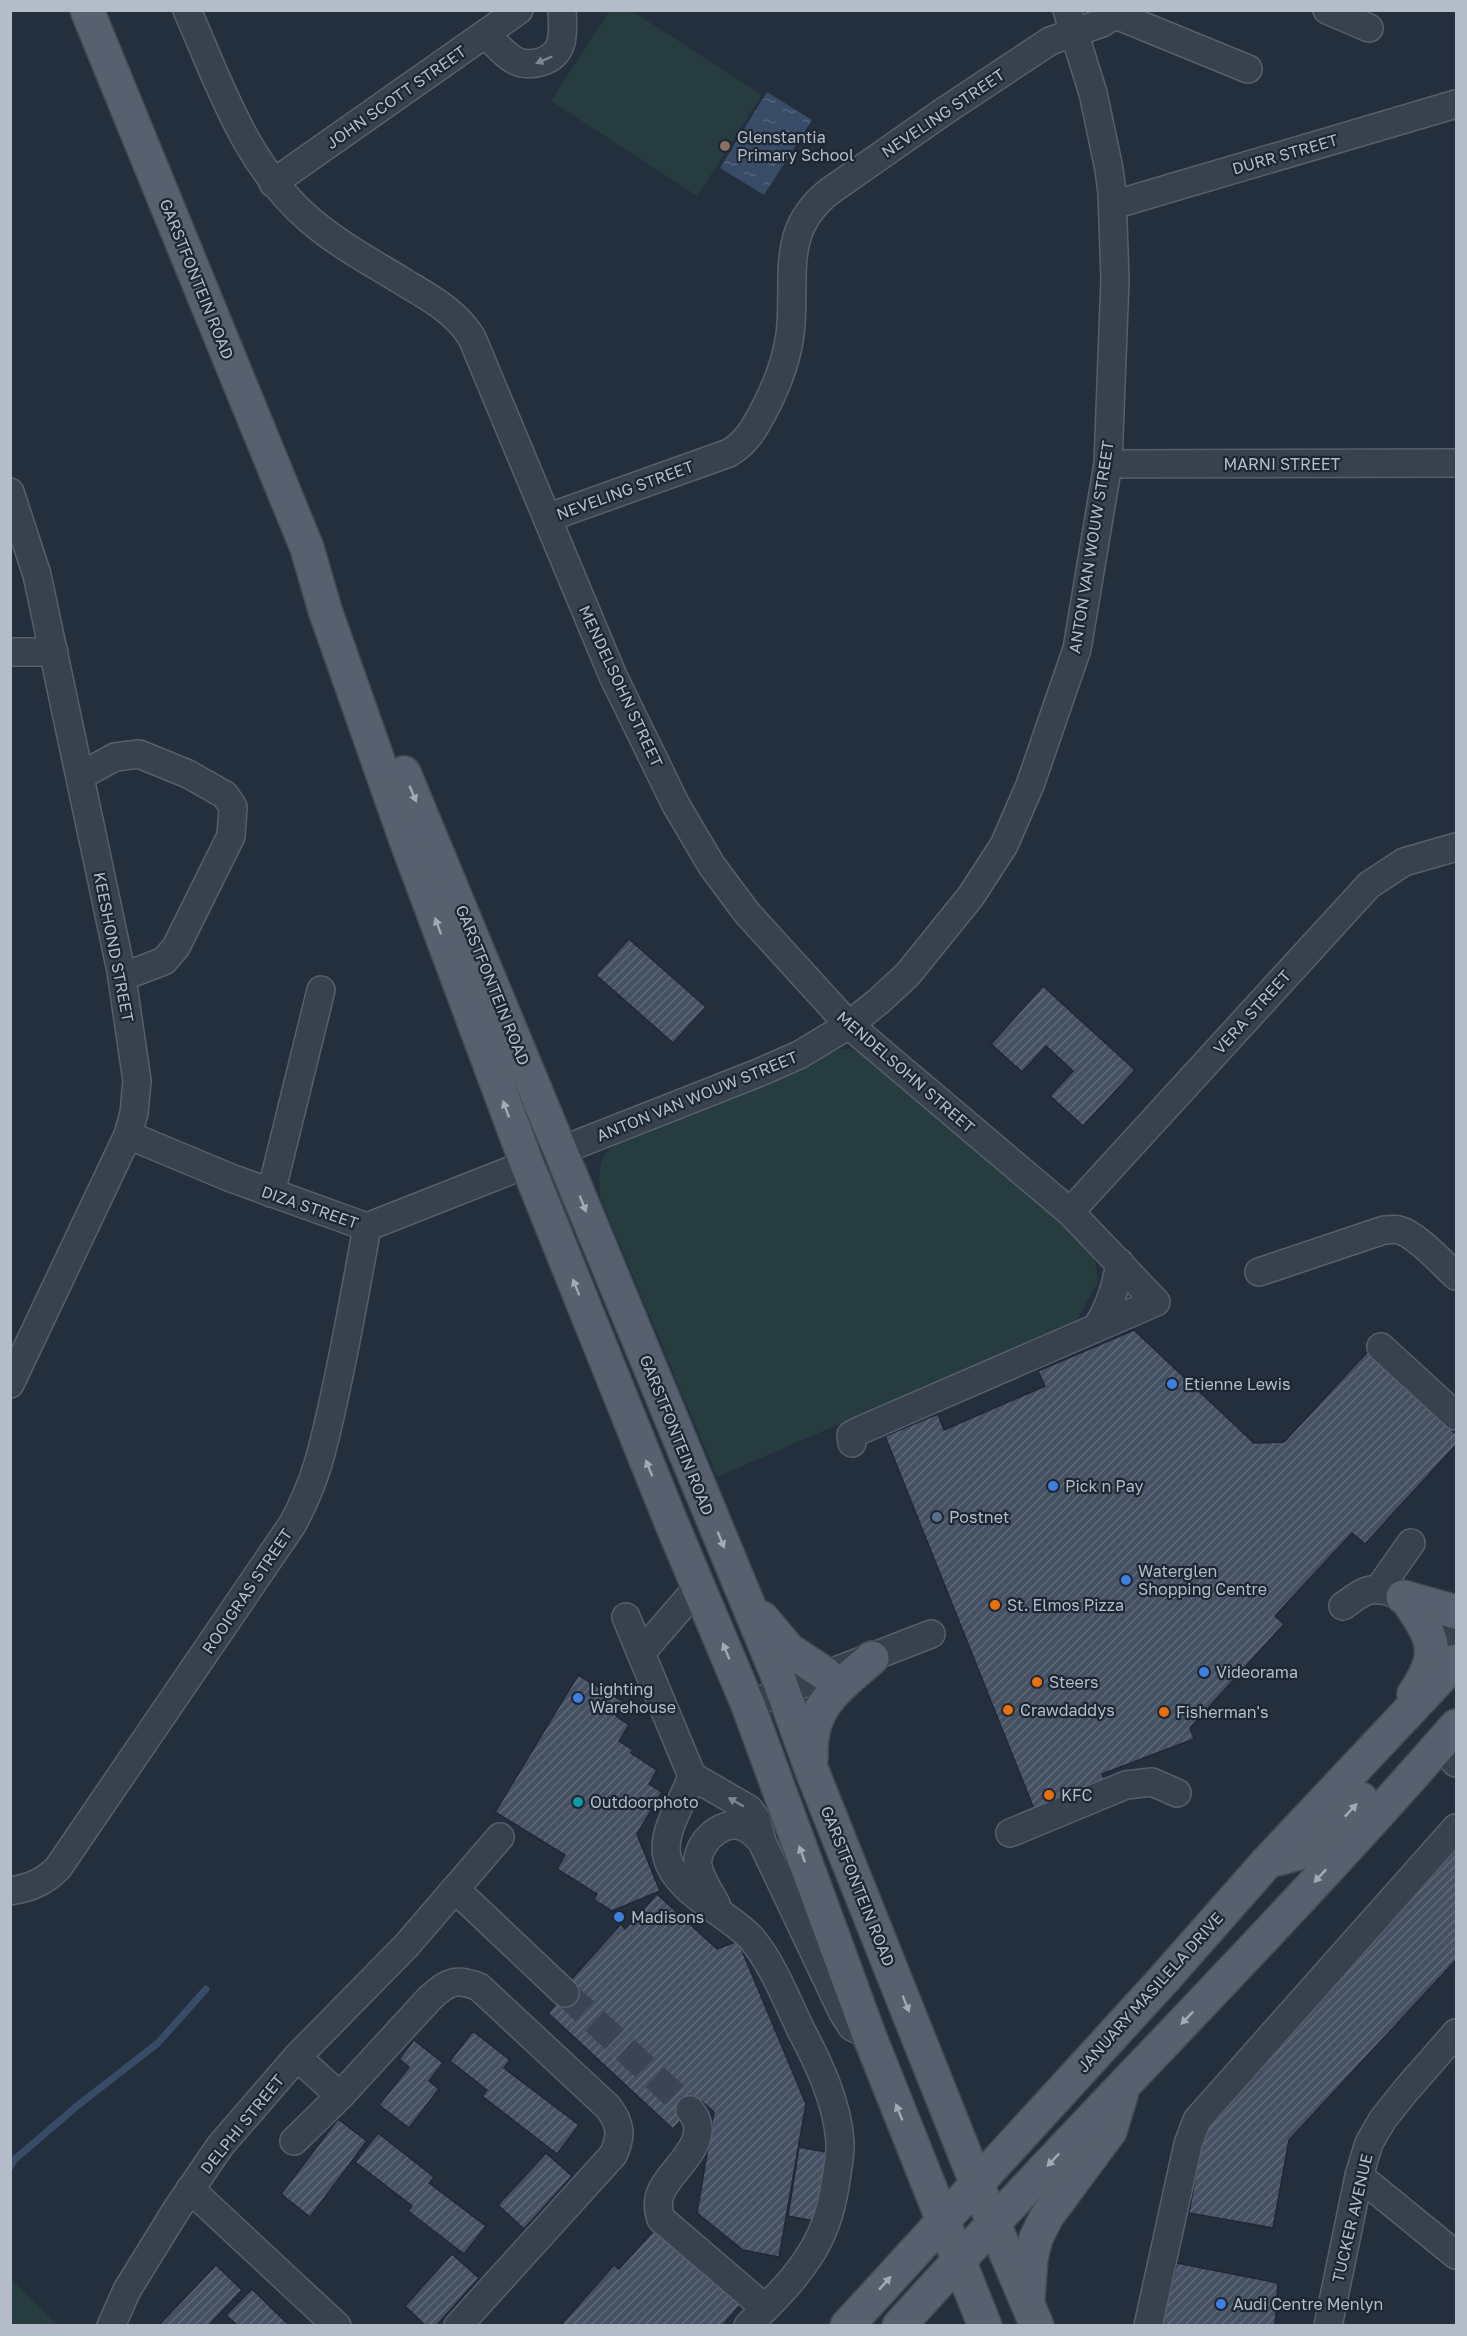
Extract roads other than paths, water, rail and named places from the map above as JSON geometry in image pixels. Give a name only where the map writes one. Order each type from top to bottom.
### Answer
[{"type":"main road","name":"GARSTFONTEIN ROAD","points":[[87,10],[307,548],[326,584],[784,1692],[812,1771],[976,2182],[1032,2313]]},
{"type":"main road","name":"GARSTFONTEIN ROAD","points":[[307,548],[325,610],[406,840],[526,1164],[748,1705],[868,2036],[986,2325]]},
{"type":"main road","points":[[1396,1596],[1456,1612]]},
{"type":"main road","points":[[1377,1747],[1421,1684],[1431,1662],[1430,1636],[1396,1596]]},
{"type":"main road","points":[[745,1599],[789,1650],[828,1675]]},
{"type":"main road","points":[[812,1771],[810,1738],[819,1713],[842,1684],[872,1658]]},
{"type":"main road","name":"JANUARY MASILELA DRIVE","points":[[847,2325],[1164,1979],[1268,1861],[1456,1661]]},
{"type":"main road","points":[[1268,1861],[1299,1853],[1316,1844],[1416,1742],[1425,1739],[1451,1744]]},
{"type":"main road","points":[[899,2325],[1255,1946],[1451,1744]]},
{"type":"main road","points":[[1032,2313],[1031,2258],[1036,2238],[1047,2216],[1110,2131],[1124,2085]]},
{"type":"street","name":"MENDELSOHN STREET","points":[[187,10],[243,137],[273,183],[294,206],[332,237],[435,302],[463,324],[472,338],[487,368],[613,676],[700,848],[747,913],[849,1025],[1070,1212],[1156,1302],[1097,1327]]},
{"type":"street","name":"JOHN SCOTT STREET","points":[[273,183],[519,10]]},
{"type":"street","points":[[485,34],[518,62],[533,64],[542,62],[557,54],[562,45],[562,10]]},
{"type":"street","points":[[1327,10],[1369,28]]},
{"type":"street","points":[[1119,13],[1248,69]]},
{"type":"street","name":"NEVELING STREET","points":[[547,518],[729,453],[740,446],[751,433],[766,407],[784,363],[790,335],[793,247],[796,235],[810,211],[830,191],[943,112],[1050,42],[1071,21],[1102,23],[1119,13]]},
{"type":"street","name":"ANTON VAN WOUW STREET","points":[[526,1164],[758,1073],[799,1055],[849,1025],[892,990],[950,922],[981,882],[1015,822],[1078,644],[1108,465],[1115,279],[1113,205],[1109,169],[1099,119],[1071,21]]},
{"type":"street","name":"DURR STREET","points":[[1113,205],[1456,104]]},
{"type":"street","name":"MARNI STREET","points":[[1108,465],[1456,462]]},
{"type":"street","name":"KEESHOND STREET","points":[[10,492],[37,575],[54,652],[122,977],[137,1081],[134,1113],[128,1135],[10,1384]]},
{"type":"street","points":[[10,652],[54,652]]},
{"type":"street","points":[[80,776],[115,757],[140,754],[188,774],[225,795],[233,807],[231,836],[176,947],[165,961],[122,977]]},
{"type":"street","name":"VERA STREET","points":[[1070,1212],[1369,885],[1404,862],[1456,847]]},
{"type":"street","points":[[271,1193],[321,990]]},
{"type":"street","name":"DIZA STREET","points":[[128,1135],[271,1193],[367,1227],[526,1164]]},
{"type":"street","name":"ROOIGRAS STREET","points":[[10,1891],[34,1886],[58,1868],[292,1525],[304,1503],[320,1463],[340,1372],[367,1227]]},
{"type":"street","points":[[1259,1272],[1384,1230],[1399,1230],[1412,1236],[1456,1276]]},
{"type":"street","points":[[852,1443],[851,1435],[861,1430],[1097,1327],[1111,1302],[1120,1263]]},
{"type":"street","points":[[1381,1347],[1456,1416]]},
{"type":"street","points":[[1396,1596],[1411,1543]]},
{"type":"street","points":[[641,1653],[699,1586]]},
{"type":"street","points":[[1343,1606],[1365,1591],[1396,1596],[1456,1644]]},
{"type":"street","points":[[626,1617],[692,1776],[749,1809],[756,1819],[762,1842],[843,2013],[852,2027],[868,2036]]},
{"type":"street","points":[[748,1705],[932,1634]]},
{"type":"street","points":[[690,2110],[698,2123],[696,2138],[684,2162],[660,2192],[657,2208],[661,2219],[756,2317],[807,2259],[826,2224],[833,2202],[840,2142],[829,2089],[762,1953],[750,1938],[684,1884],[672,1870],[666,1845],[668,1831],[692,1776]]},
{"type":"street","points":[[1010,1833],[1126,1785],[1152,1782],[1178,1793]]},
{"type":"street","points":[[723,1915],[700,1875],[698,1864],[703,1844],[719,1830],[735,1825],[749,1829],[762,1842]]},
{"type":"street","points":[[1148,2325],[1188,2144],[1197,2120],[1456,1828]]},
{"type":"street","name":"DELPHI STREET","points":[[111,2325],[127,2290],[190,2189],[220,2146],[297,2057],[406,1946],[500,1837]]},
{"type":"street","points":[[455,1889],[565,1993]]},
{"type":"street","points":[[294,2141],[340,2096],[438,1990],[461,1981],[479,1987],[608,2107],[616,2117],[621,2133],[613,2155],[458,2325]]},
{"type":"street","name":"TUCKER AVENUE","points":[[1328,2325],[1359,2176],[1369,2143],[1383,2119],[1456,2033]]},
{"type":"street","points":[[297,2057],[340,2096]]},
{"type":"street","points":[[1359,2176],[1456,2255]]},
{"type":"street","points":[[190,2189],[337,2325]]},
{"type":"water","points":[[767,92],[812,120],[764,195],[720,168]]},
{"type":"waterway","points":[[10,2167],[14,2160],[77,2106],[158,2043],[206,1989]]},
{"type":"tunnel","points":[[565,1993],[690,2110]]},
{"type":"place","name":"Glenstantia Primary School","points":[[725,146]]},
{"type":"place","name":"Etienne Lewis","points":[[1172,1384]]},
{"type":"place","name":"Pick n Pay","points":[[1053,1486]]},
{"type":"place","name":"Postnet","points":[[937,1517]]},
{"type":"place","name":"Waterglen Shopping Centre","points":[[1126,1580]]},
{"type":"place","name":"St. Elmos Pizza","points":[[995,1605]]},
{"type":"place","name":"Videorama","points":[[1204,1672]]},
{"type":"place","name":"Steers","points":[[1037,1682]]},
{"type":"place","name":"Lighting Warehouse","points":[[578,1698]]},
{"type":"place","name":"Crawdaddys","points":[[1008,1710]]},
{"type":"place","name":"Fisherman's","points":[[1164,1712]]},
{"type":"place","name":"KFC","points":[[1049,1795]]},
{"type":"place","name":"Outdoorphoto","points":[[578,1802]]},
{"type":"place","name":"Madisons","points":[[619,1917]]},
{"type":"place","name":"Audi Centre Menlyn","points":[[1221,2304]]}]
